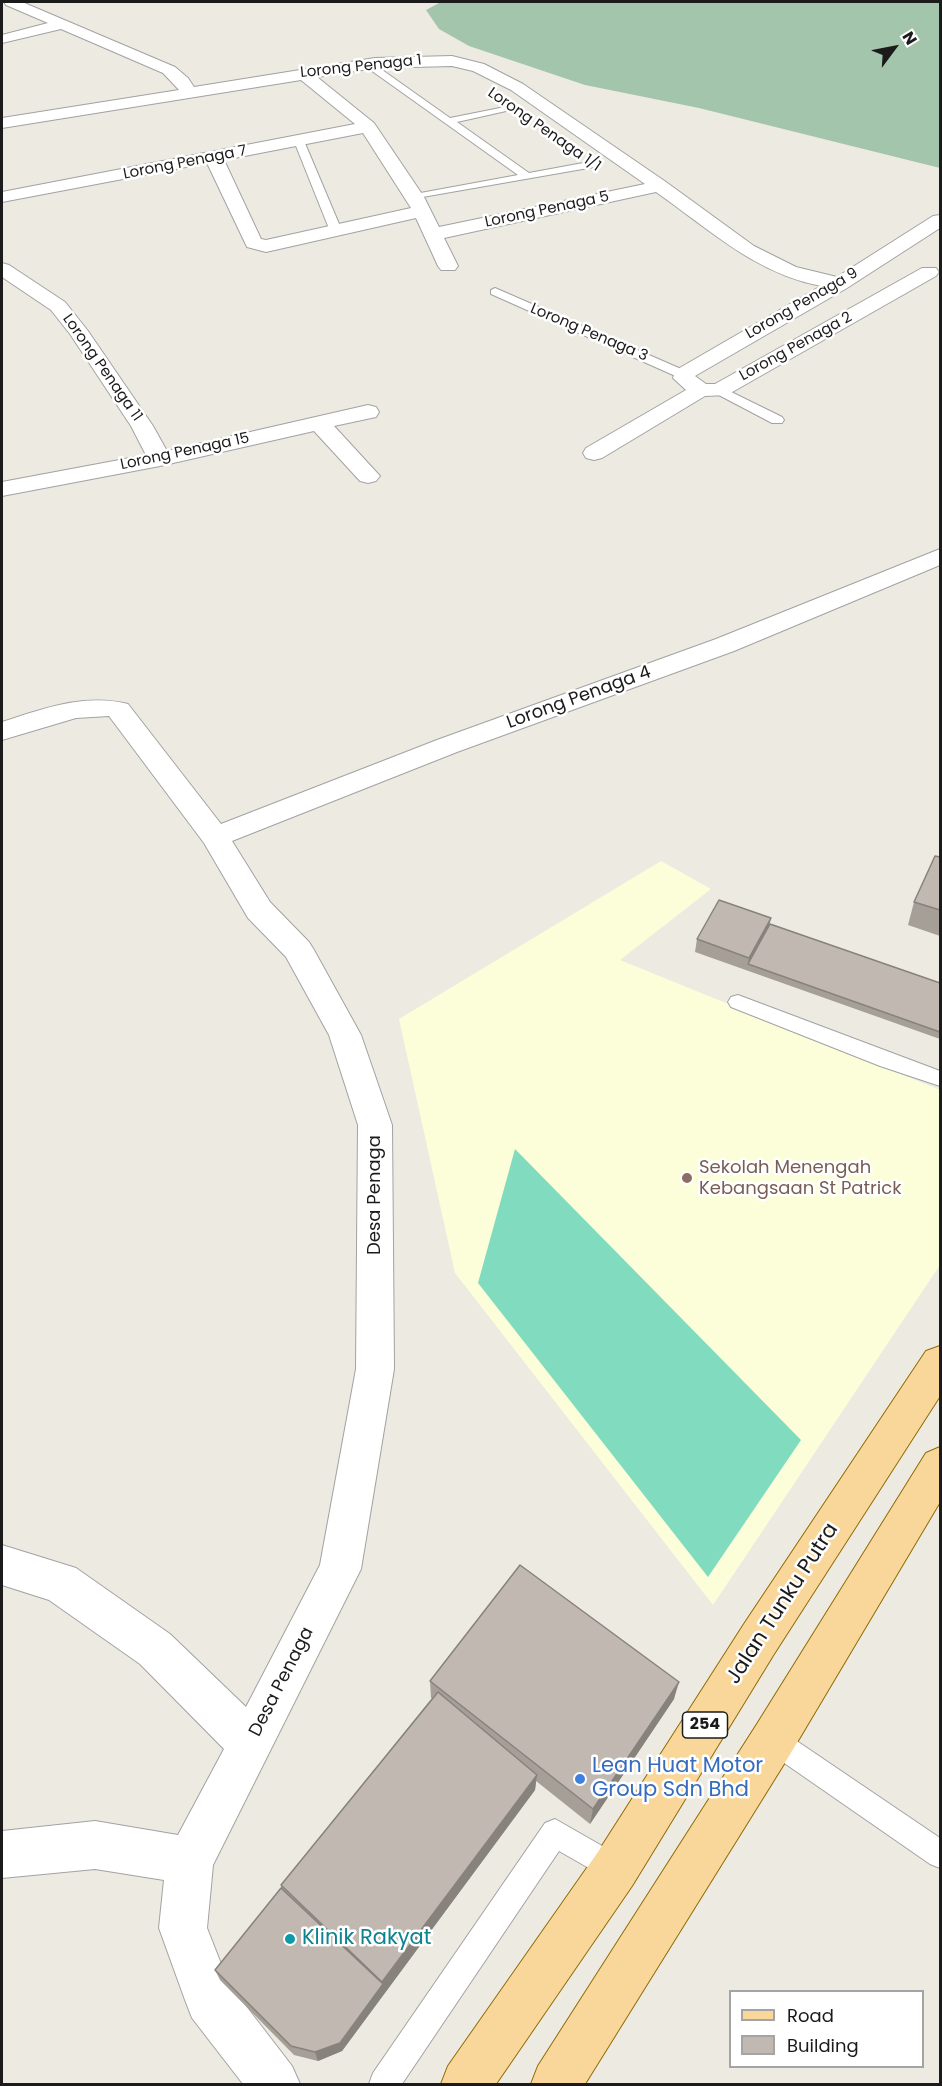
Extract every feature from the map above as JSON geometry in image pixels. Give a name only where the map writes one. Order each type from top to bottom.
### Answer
[{"type":"main road","name":"Jalan Tunku Putra","points":[[466,2085],[615,1869],[759,1639],[940,1363]]},
{"type":"main road","points":[[556,2085],[773,1740],[940,1466]]},
{"type":"street","points":[[11,2],[169,70],[182,81],[189,92]]},
{"type":"street","points":[[2,39],[63,24]]},
{"type":"street","name":"Lorong Penaga 1","points":[[2,123],[368,64],[438,60],[465,63],[489,71],[517,87],[660,186],[730,241],[795,275],[840,284]]},
{"type":"street","name":"Lorong Penaga 1/1","points":[[455,68],[530,120]]},
{"type":"street","points":[[302,73],[368,127],[418,204],[448,266]]},
{"type":"street","name":"Lorong Penaga 7","points":[[2,197],[368,127]]},
{"type":"street","name":"Lorong Penaga 1/1","points":[[576,151],[631,193]]},
{"type":"street","points":[[214,158],[251,239],[258,245],[266,246],[336,231],[418,204]]},
{"type":"street","name":"Lorong Penaga 5","points":[[434,234],[660,186]]},
{"type":"street","name":"Lorong Penaga 9","points":[[684,375],[840,284],[940,220]]},
{"type":"street","name":"Lorong Penaga 11","points":[[2,268],[58,306],[123,397],[160,459]]},
{"type":"street","name":"Lorong Penaga 2","points":[[710,390],[929,272]]},
{"type":"street","points":[[684,375],[689,382],[710,390]]},
{"type":"street","points":[[594,453],[710,390]]},
{"type":"street","name":"Lorong Penaga 15","points":[[2,489],[160,459],[368,412]]},
{"type":"street","points":[[319,423],[368,476]]},
{"type":"street","name":"Lorong Penaga 4","points":[[215,837],[447,746],[725,645],[940,556]]},
{"type":"street","name":"Desa Penaga","points":[[2,731],[80,709],[110,708],[117,710],[215,837],[259,910],[298,950],[345,1035],[375,1125],[375,1369],[340,1569],[190,1861]]},
{"type":"street","points":[[2,1565],[61,1582],[155,1649],[251,1744]]},
{"type":"street","points":[[2,1855],[95,1845],[190,1861],[183,1928],[210,2000],[274,2085]]},
{"type":"lane","points":[[368,64],[528,177]]},
{"type":"lane","points":[[448,121],[512,107]]},
{"type":"lane","points":[[299,141],[336,231]]},
{"type":"lane","points":[[418,204],[528,177],[603,171]]},
{"type":"lane","name":"Lorong Penaga 3","points":[[495,292],[684,375]]},
{"type":"lane","name":"Lorong Penaga 2","points":[[710,390],[777,420]]},
{"type":"lane","points":[[738,1002],[887,1061],[940,1079]]},
{"type":"lane","points":[[773,1740],[940,1854]]},
{"type":"lane","points":[[384,2085],[555,1833],[615,1869]]},
{"type":"shaded area","points":[[441,2],[940,2],[940,168],[699,108],[585,85],[469,46],[439,29],[426,10]]},
{"type":"shaded area","name":"Sekolah Menengah Kebangsaan St Patrick","points":[[661,861],[711,889],[620,960],[940,1090],[940,1265],[713,1605],[455,1273],[399,1019]]},
{"type":"green space","points":[[515,1149],[801,1440],[708,1577],[478,1283]]},
{"type":"building","points":[[935,856],[940,857],[940,910],[914,902]]},
{"type":"building","points":[[719,900],[771,918],[749,958],[697,939]]},
{"type":"building","points":[[770,924],[940,983],[940,1032],[748,964]]},
{"type":"building","points":[[520,1565],[679,1682],[593,1809],[430,1681]]},
{"type":"building","points":[[438,1692],[537,1775],[382,1982],[281,1885]]},
{"type":"building","name":"Klinik Rakyat","points":[[281,1888],[383,1984],[340,2043],[315,2052],[291,2046],[215,1970]]},
{"type":"place","name":"Sekolah Menengah Kebangsaan St Patrick","points":[[687,1178]]},
{"type":"place","name":"Lean Huat Motor Group Sdn Bhd","points":[[580,1779]]},
{"type":"place","name":"Klinik Rakyat","points":[[290,1939]]}]
